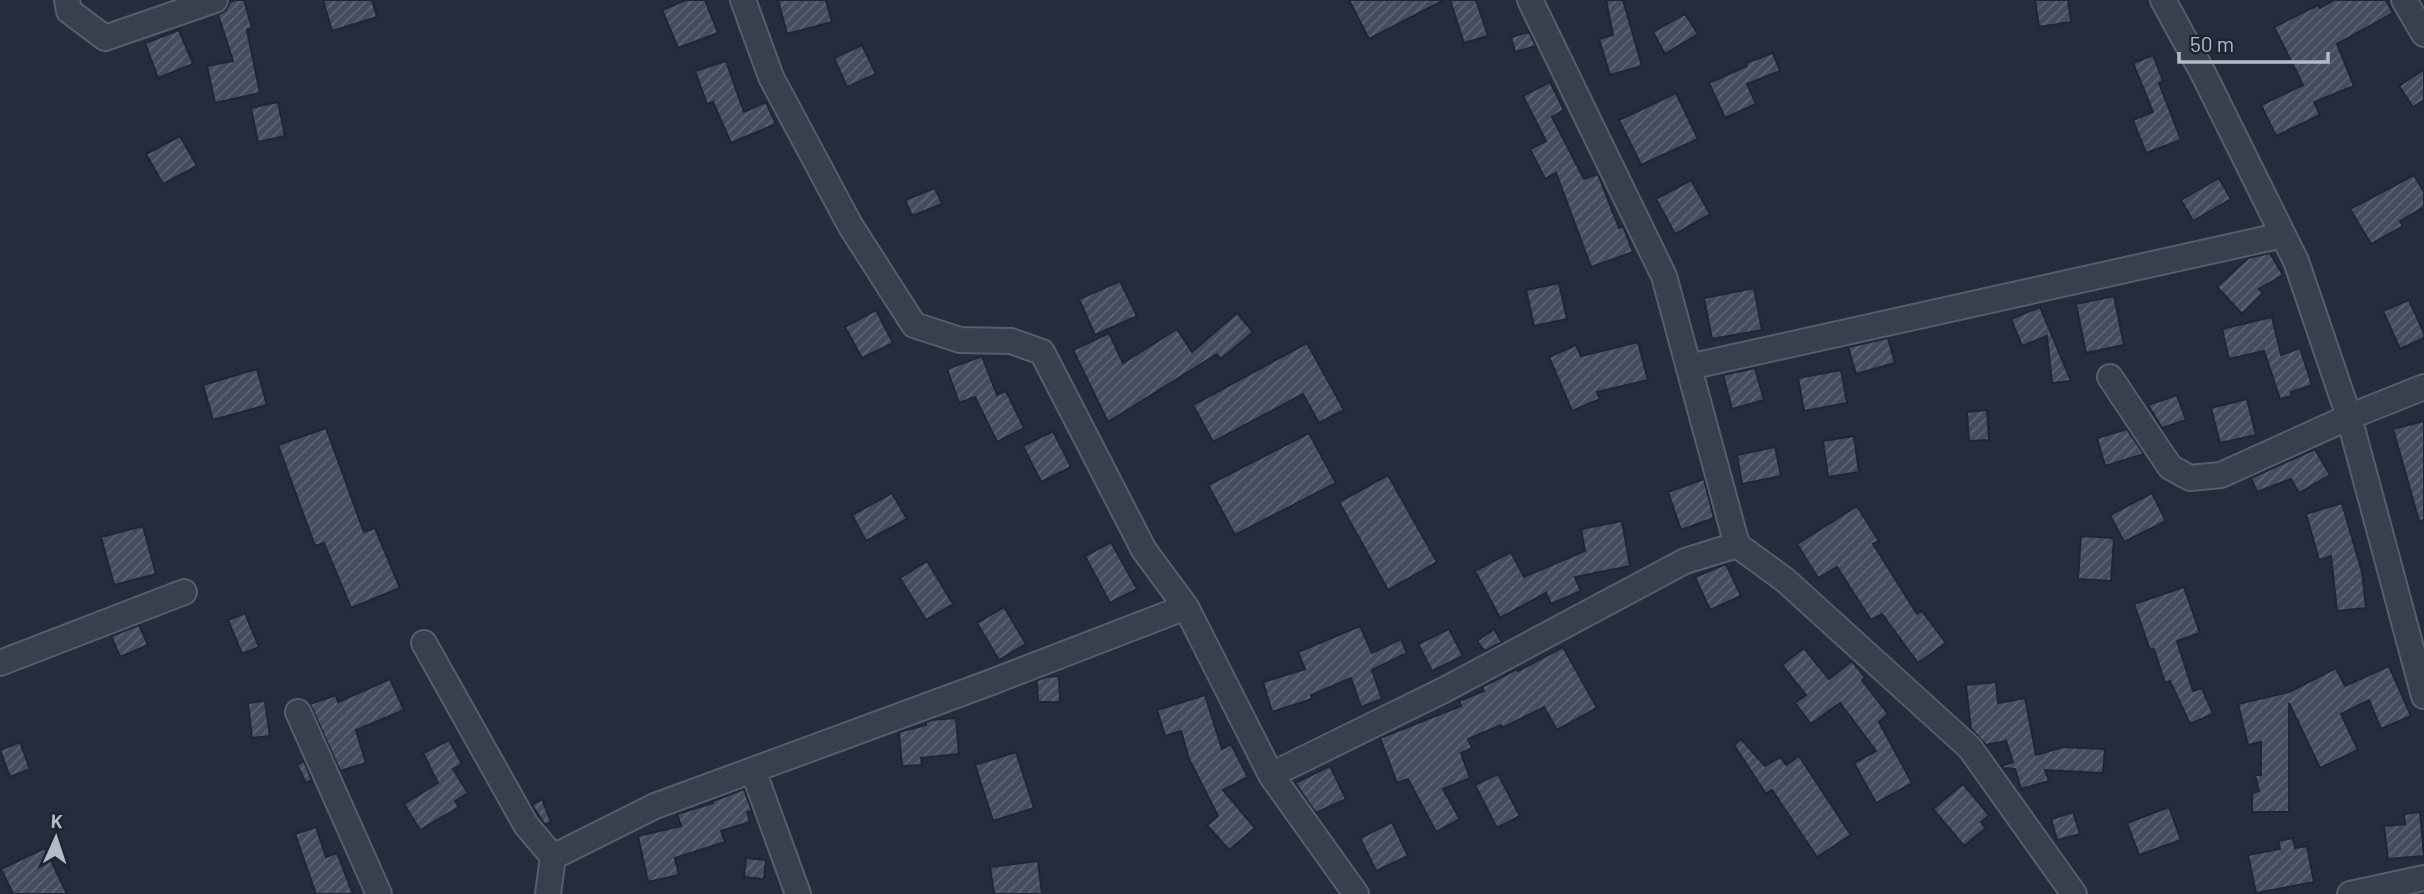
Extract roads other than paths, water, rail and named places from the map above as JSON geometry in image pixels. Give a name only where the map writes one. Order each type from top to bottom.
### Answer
[{"type":"street","points":[[67,0],[69,11],[105,38],[215,0]]},
{"type":"street","points":[[743,0],[771,77],[850,225],[914,325],[960,340],[1011,341],[1042,352],[1144,550],[1186,607],[1271,775],[1356,894]]},
{"type":"street","points":[[1530,0],[1664,276],[1737,545],[1785,580],[1970,748],[2074,894]]},
{"type":"street","points":[[2162,0],[2203,74],[2296,261],[2349,416],[2424,696]]},
{"type":"street","points":[[2404,0],[2424,34]]},
{"type":"street","points":[[1689,367],[2283,235]]},
{"type":"street","points":[[2110,377],[2170,467],[2190,478],[2221,475],[2349,416],[2424,387]]},
{"type":"street","points":[[1271,775],[1444,690],[1685,561],[1737,545]]},
{"type":"street","points":[[0,663],[184,592]]},
{"type":"street","points":[[553,856],[654,806],[989,683],[1186,607]]},
{"type":"street","points":[[424,642],[526,825],[553,856],[548,894]]},
{"type":"street","points":[[298,712],[379,894]]},
{"type":"street","points":[[753,770],[798,894]]},
{"type":"street","points":[[2350,894],[2424,878]]}]
